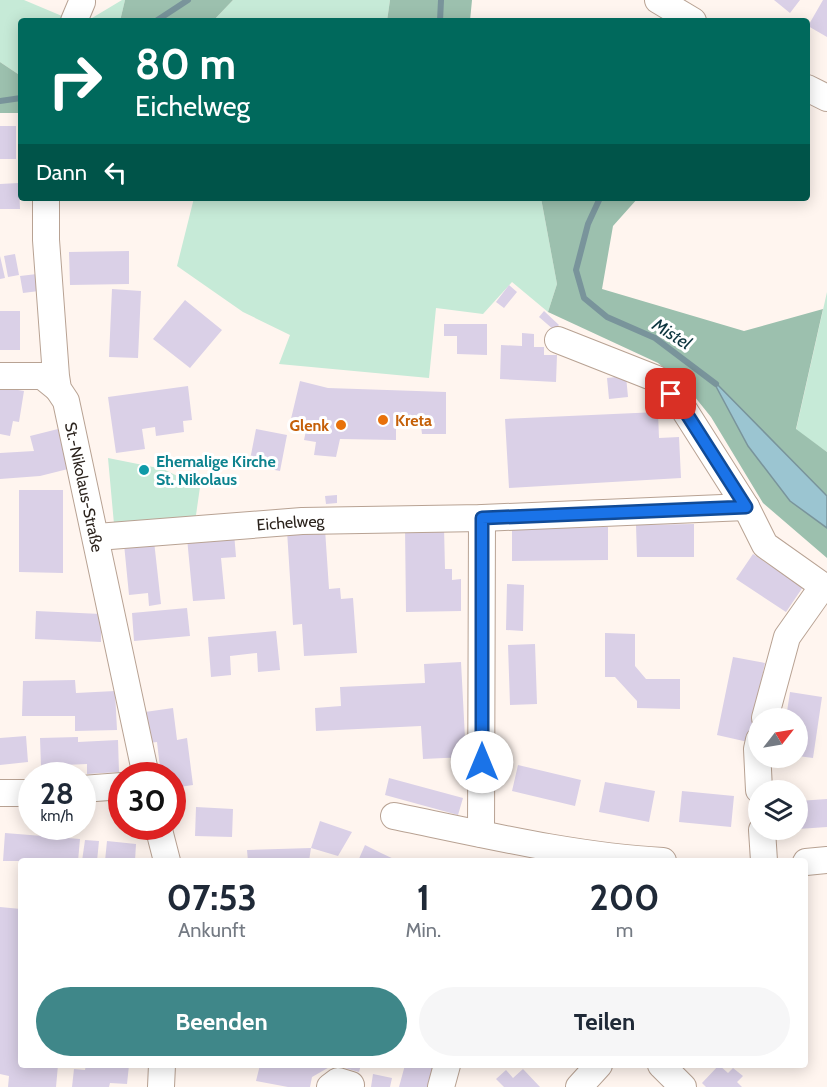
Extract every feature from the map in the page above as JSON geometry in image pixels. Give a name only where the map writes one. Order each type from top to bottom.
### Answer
[{"type":"street","points":[[658,0],[688,18]]},
{"type":"street","points":[[810,90],[827,98]]},
{"type":"street","name":"St.-Nikolaus-Straße","points":[[46,201],[46,240],[58,389],[66,401],[97,537],[143,762]]},
{"type":"street","points":[[558,340],[657,379],[683,408],[746,507],[765,546],[825,587],[787,637],[768,708]]},
{"type":"street","points":[[0,376],[42,376],[58,389]]},
{"type":"street","name":"Eichelweg","points":[[97,537],[292,522],[482,518],[746,507]]},
{"type":"street","points":[[481,834],[482,518]]},
{"type":"street","points":[[0,793],[18,793]]},
{"type":"street","points":[[394,816],[481,834],[543,853],[618,858]]},
{"type":"street","points":[[162,840],[166,858]]},
{"type":"street","points":[[763,840],[764,858]]},
{"type":"street","points":[[808,862],[827,860]]},
{"type":"street","points":[[161,1087],[162,1068]]},
{"type":"street","points":[[441,1087],[446,1068]]},
{"type":"street","points":[[664,1068],[683,1087]]},
{"type":"green space","points":[[0,0],[24,0],[62,16],[62,18],[18,18],[18,74],[0,62]]},
{"type":"green space","points":[[122,0],[125,0],[121,18],[92,18]]},
{"type":"green space","points":[[125,0],[233,0],[216,18],[121,18]]},
{"type":"green space","points":[[233,0],[390,0],[387,18],[216,18]]},
{"type":"green space","points":[[390,0],[472,0],[470,18],[387,18]]},
{"type":"green space","points":[[0,62],[18,74],[18,113],[0,113]]},
{"type":"green space","points":[[193,201],[542,201],[557,284],[548,312],[512,282],[483,314],[436,308],[429,378],[279,364],[290,335],[243,312],[177,266]]},
{"type":"green space","points":[[542,201],[635,201],[613,226],[602,289],[744,331],[823,309],[796,429],[827,452],[827,496],[714,382],[748,446],[790,501],[827,528],[827,558],[763,503],[711,417],[686,386],[658,363],[548,312],[557,284]]},
{"type":"green space","points":[[827,292],[827,452],[796,430]]},
{"type":"green space","points":[[108,458],[163,469],[200,487],[194,529],[115,535]]},
{"type":"water","points":[[712,379],[827,496],[827,528],[790,501],[748,446]]},
{"type":"building","points":[[774,0],[800,0],[790,13]]},
{"type":"building","points":[[823,0],[827,0],[827,37],[810,27],[810,23]]},
{"type":"building","points":[[0,126],[16,126],[16,159],[0,159]]},
{"type":"building","points":[[18,183],[20,209],[0,209],[0,184]]},
{"type":"building","points":[[129,251],[129,284],[70,285],[69,252]]},
{"type":"building","points":[[15,254],[19,275],[8,277],[4,256]]},
{"type":"building","points":[[0,256],[5,278],[0,279]]},
{"type":"building","points":[[37,274],[39,291],[23,293],[20,276]]},
{"type":"building","points":[[509,285],[517,292],[504,308],[496,302]]},
{"type":"building","points":[[112,289],[141,291],[138,358],[109,357]]},
{"type":"building","points":[[185,300],[222,330],[190,368],[153,339]]},
{"type":"building","points":[[0,311],[20,311],[20,350],[0,350]]},
{"type":"building","points":[[544,311],[559,325],[554,330],[539,317]]},
{"type":"building","points":[[444,324],[487,324],[487,355],[457,354],[457,336],[444,336]]},
{"type":"building","points":[[522,333],[534,334],[534,347],[544,347],[544,355],[557,355],[556,382],[500,379],[501,345],[522,346]]},
{"type":"building","points":[[626,376],[628,397],[609,399],[607,378]]},
{"type":"building","points":[[300,381],[328,388],[446,392],[446,434],[422,434],[421,426],[396,424],[396,440],[340,439],[336,457],[314,455],[316,442],[304,440],[307,426],[290,423]]},
{"type":"building","points":[[188,386],[192,420],[183,421],[184,432],[156,436],[155,427],[142,429],[145,449],[116,453],[108,397]]},
{"type":"building","points":[[0,387],[24,391],[19,422],[13,421],[10,436],[0,434]]},
{"type":"building","points":[[658,412],[659,438],[679,437],[681,478],[509,488],[505,419]]},
{"type":"building","points":[[58,429],[68,469],[40,476],[0,479],[0,453],[34,451],[30,436]]},
{"type":"building","points":[[256,429],[287,435],[280,471],[249,465]]},
{"type":"building","points":[[19,490],[63,490],[63,573],[19,572]]},
{"type":"building","points":[[337,495],[337,503],[326,504],[325,496]]},
{"type":"building","points":[[694,524],[694,557],[637,557],[636,525]]},
{"type":"building","points":[[405,527],[444,527],[445,569],[452,569],[452,580],[461,579],[461,611],[406,612]]},
{"type":"building","points":[[608,527],[608,560],[512,561],[512,528]]},
{"type":"building","points":[[325,529],[329,589],[340,588],[341,599],[353,598],[357,653],[304,656],[302,624],[293,625],[287,531]]},
{"type":"building","points":[[234,533],[236,557],[221,558],[225,599],[193,601],[187,538]]},
{"type":"building","points":[[154,541],[161,604],[149,606],[148,593],[129,595],[124,544]]},
{"type":"building","points":[[753,554],[803,587],[786,612],[736,579]]},
{"type":"building","points":[[507,584],[524,585],[523,631],[506,630]]},
{"type":"building","points":[[187,608],[190,636],[134,641],[132,613]]},
{"type":"building","points":[[36,611],[101,614],[101,642],[35,639]]},
{"type":"building","points":[[276,631],[280,670],[258,672],[257,653],[230,656],[231,675],[211,677],[208,637]]},
{"type":"building","points":[[605,633],[635,634],[635,666],[646,679],[680,679],[680,709],[637,708],[637,701],[615,677],[605,677]]},
{"type":"building","points":[[535,644],[537,704],[510,705],[508,645]]},
{"type":"building","points":[[733,657],[765,663],[755,708],[748,708],[748,742],[717,735]]},
{"type":"building","points":[[461,662],[466,757],[423,759],[421,726],[316,731],[315,708],[341,706],[340,687],[425,683],[424,664]]},
{"type":"building","points":[[75,680],[76,693],[115,691],[117,730],[75,731],[75,716],[22,716],[23,681]]},
{"type":"building","points":[[790,692],[822,697],[813,758],[808,757],[808,708],[788,708]]},
{"type":"building","points":[[173,708],[177,740],[187,738],[193,785],[186,786],[186,762],[159,762],[157,742],[149,743],[145,712]]},
{"type":"building","points":[[26,736],[28,762],[0,765],[0,738]]},
{"type":"building","points":[[78,737],[78,742],[118,740],[119,762],[108,762],[108,773],[96,773],[96,762],[41,762],[40,738]]},
{"type":"building","points":[[518,765],[581,780],[575,806],[512,791]]},
{"type":"building","points":[[389,778],[463,798],[458,815],[385,795]]},
{"type":"building","points":[[605,782],[655,791],[649,822],[599,812]]},
{"type":"building","points":[[682,791],[734,796],[731,827],[679,822]]},
{"type":"building","points":[[827,799],[827,827],[808,828],[808,800]]},
{"type":"building","points":[[196,807],[233,809],[232,837],[195,836]]},
{"type":"building","points":[[320,821],[352,832],[338,856],[311,848]]},
{"type":"building","points":[[5,833],[18,834],[18,840],[80,840],[78,858],[18,858],[18,861],[3,861]]},
{"type":"building","points":[[85,840],[99,841],[97,858],[82,858]]},
{"type":"building","points":[[107,841],[136,844],[135,858],[105,858]]},
{"type":"building","points":[[365,845],[392,858],[359,858]]},
{"type":"building","points":[[311,848],[309,858],[248,858],[247,850]]},
{"type":"building","points":[[0,907],[18,909],[18,1068],[58,1068],[56,1087],[8,1087],[9,1076],[0,1074]]},
{"type":"building","points":[[85,1068],[129,1068],[127,1084],[110,1083],[109,1087],[72,1087],[74,1069],[85,1070]]},
{"type":"building","points":[[259,1068],[328,1068],[312,1077],[310,1087],[288,1087],[256,1081]]},
{"type":"building","points":[[345,1068],[360,1068],[359,1072]]},
{"type":"building","points":[[404,1068],[435,1068],[430,1087],[399,1087]]},
{"type":"building","points":[[716,1068],[722,1068],[728,1073],[733,1068],[743,1076],[737,1082],[742,1087],[706,1087],[702,1083]]},
{"type":"building","points":[[523,1069],[540,1087],[504,1087],[496,1079],[506,1070],[513,1078]]},
{"type":"building","points":[[373,1074],[392,1078],[390,1087],[371,1087]]},
{"type":"waterway","name":"Mistel","points":[[161,18],[188,0]]},
{"type":"waterway","name":"Mistel","points":[[440,18],[441,0]]},
{"type":"waterway","name":"Mistel","points":[[0,101],[18,98]]},
{"type":"waterway","name":"Mistel","points":[[599,201],[588,224],[576,270],[584,298],[607,317],[655,338],[716,384]]},
{"type":"place","name":"Kreta","points":[[383,420]]},
{"type":"place","name":"Glenk","points":[[341,425]]},
{"type":"place","name":"Ehemalige Kirche St. Nikolaus","points":[[144,470]]},
{"type":"route","points":[[482,762],[482,518],[746,507],[683,408],[671,394]]}]
